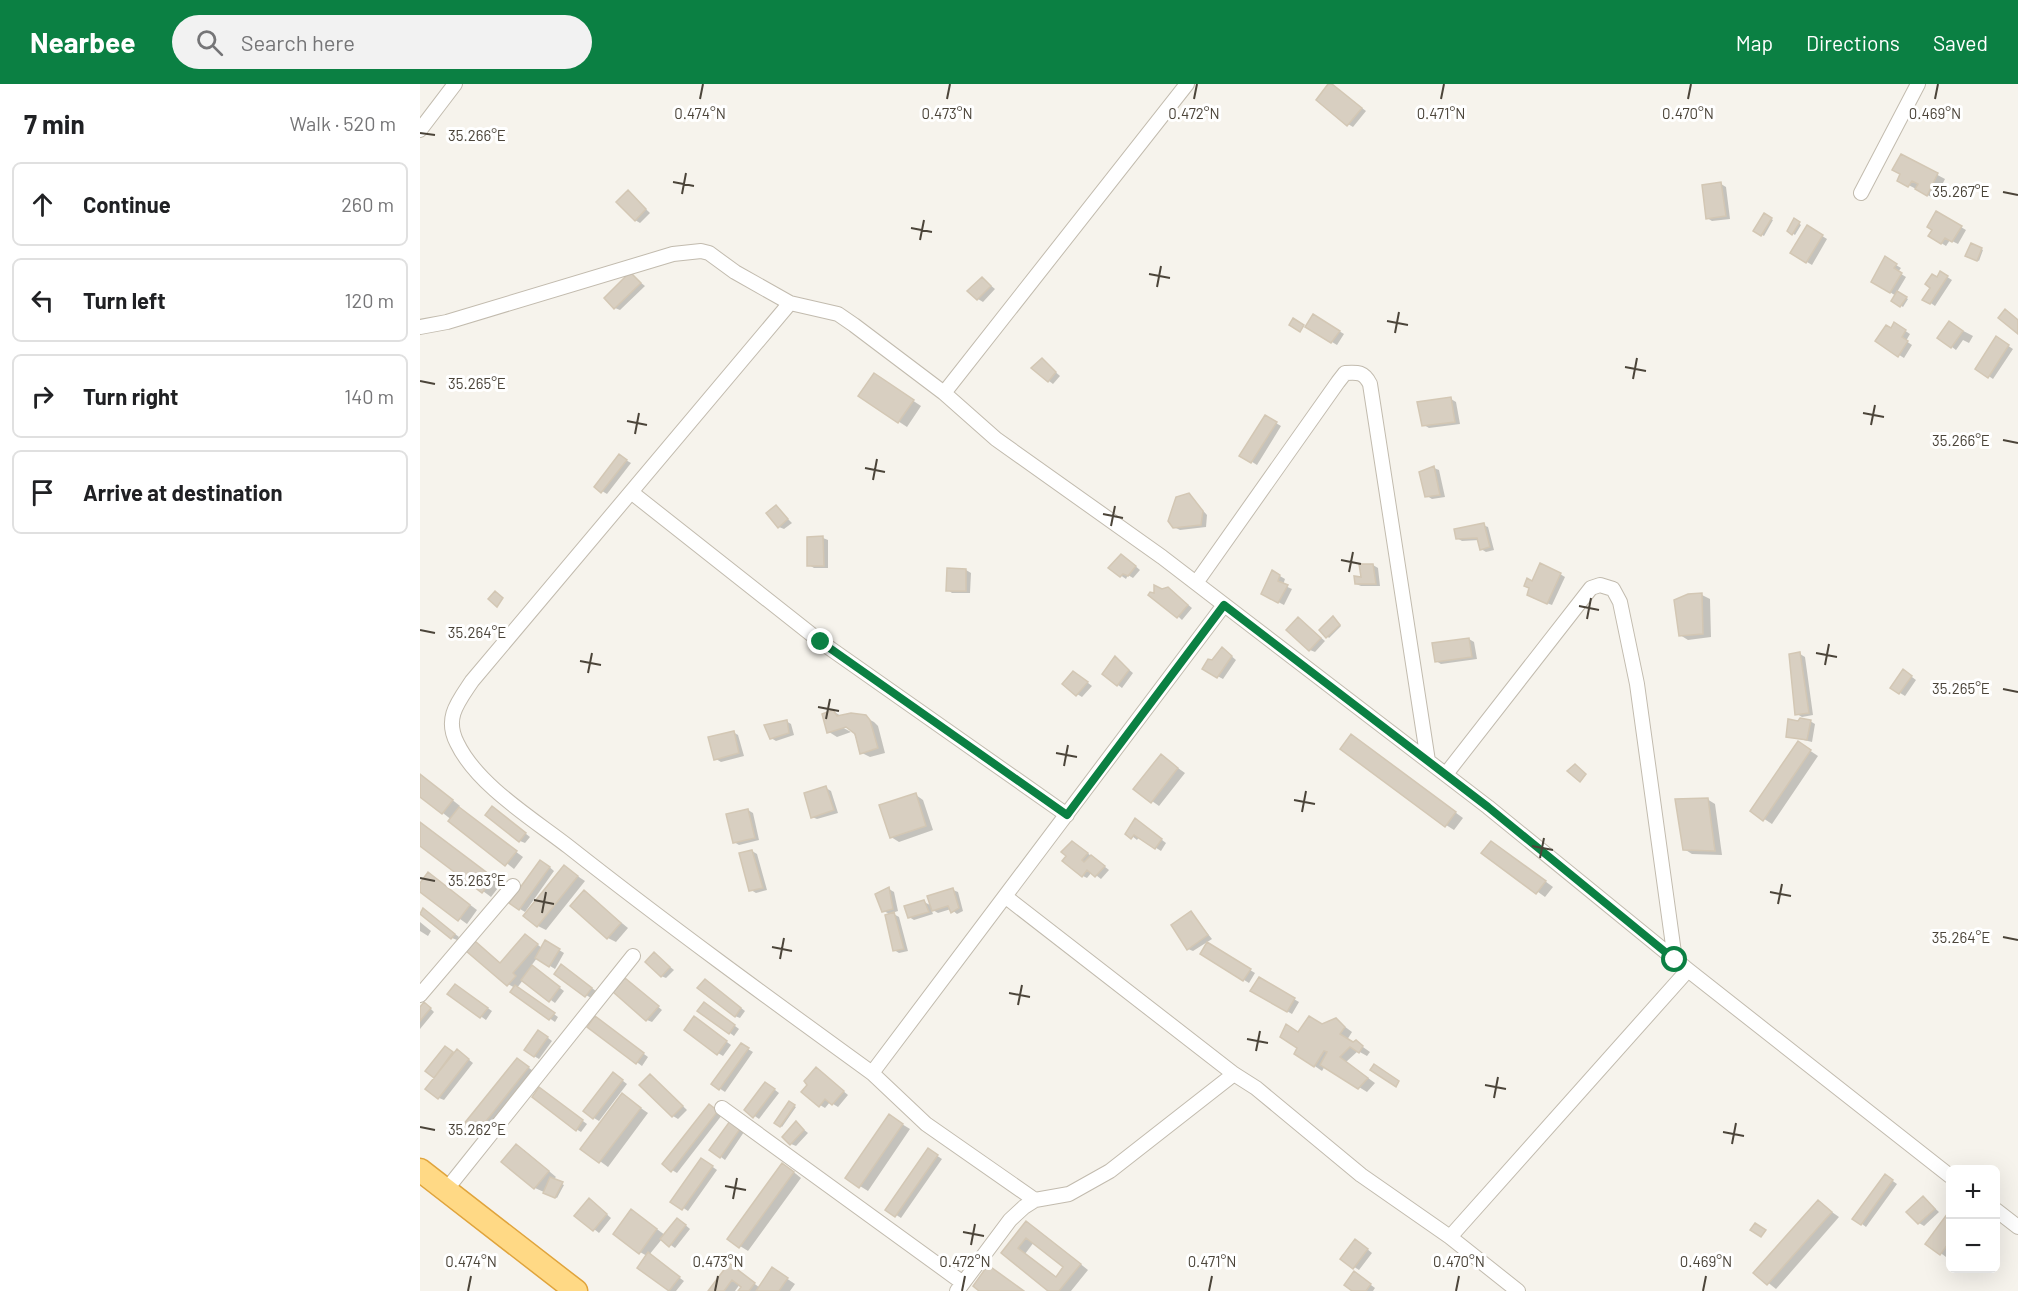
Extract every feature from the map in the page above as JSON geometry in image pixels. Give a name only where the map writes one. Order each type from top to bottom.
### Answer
[{"type":"highway","points":[[420,1170],[576,1291]]},
{"type":"street","points":[[420,130],[455,84]]},
{"type":"street","points":[[944,393],[1187,84]]},
{"type":"street","points":[[1861,193],[1918,84]]},
{"type":"street","points":[[420,327],[447,322],[686,252],[701,251],[717,257],[735,272],[790,303],[838,314],[944,393],[996,439],[1196,583],[1446,774],[1675,960],[1946,1173]]},
{"type":"street","points":[[790,303],[472,681],[451,717],[457,744],[472,765],[496,790],[661,920],[872,1073],[926,1124],[1035,1200]]},
{"type":"street","points":[[1196,583],[1345,373],[1360,373],[1366,376],[1372,396],[1428,761]]},
{"type":"street","points":[[631,492],[821,642],[1067,815]]},
{"type":"street","points":[[1446,774],[1591,588],[1600,585],[1613,589],[1620,602],[1637,684],[1675,960]]},
{"type":"street","points":[[872,1073],[1224,605]]},
{"type":"street","points":[[420,995],[513,886]]},
{"type":"street","points":[[1006,897],[1234,1074],[1256,1088],[1361,1175],[1450,1237],[1518,1291]]},
{"type":"street","points":[[446,1190],[633,956]]},
{"type":"street","points":[[1450,1237],[1688,970]]},
{"type":"street","points":[[722,1108],[960,1287],[1010,1221],[1035,1200],[1069,1194],[1110,1171],[1234,1074]]},
{"type":"street","points":[[2000,1214],[2018,1227]]},
{"type":"building","points":[[1328,84],[1332,84],[1362,108],[1347,126],[1316,100]]},
{"type":"building","points":[[1901,154],[1938,173],[1927,196],[1915,189],[1918,184],[1912,181],[1908,187],[1897,181],[1900,174],[1892,170]]},
{"type":"building","points":[[1721,182],[1726,216],[1706,219],[1702,185]]},
{"type":"building","points":[[628,190],[646,209],[635,221],[616,202]]},
{"type":"building","points":[[1936,211],[1962,226],[1952,242],[1945,238],[1941,244],[1928,236],[1932,230],[1927,227]]},
{"type":"building","points":[[1764,213],[1772,218],[1761,236],[1753,231]]},
{"type":"building","points":[[1794,218],[1800,222],[1792,235],[1787,231]]},
{"type":"building","points":[[1807,225],[1823,235],[1806,263],[1790,253]]},
{"type":"building","points":[[1971,243],[1982,248],[1977,261],[1965,256]]},
{"type":"building","points":[[1885,256],[1897,264],[1894,268],[1902,273],[1890,293],[1871,282]]},
{"type":"building","points":[[1940,271],[1948,276],[1930,304],[1922,300],[1930,288],[1925,284],[1932,274],[1937,277]]},
{"type":"building","points":[[630,272],[641,283],[614,309],[604,298]]},
{"type":"building","points":[[982,277],[991,286],[977,300],[967,291]]},
{"type":"building","points":[[1897,291],[1907,297],[1900,307],[1891,301]]},
{"type":"building","points":[[2005,309],[2018,320],[2018,334],[1998,318]]},
{"type":"building","points":[[1313,314],[1340,331],[1331,343],[1305,327]]},
{"type":"building","points":[[1293,318],[1304,325],[1300,332],[1289,325]]},
{"type":"building","points":[[1949,321],[1963,331],[1951,348],[1937,338]]},
{"type":"building","points":[[1894,322],[1906,330],[1902,337],[1908,341],[1898,357],[1875,341],[1886,325],[1891,328]]},
{"type":"building","points":[[1996,336],[2009,345],[1988,378],[1975,369]]},
{"type":"building","points":[[1042,358],[1056,372],[1048,382],[1031,368]]},
{"type":"building","points":[[874,373],[914,400],[898,423],[858,396]]},
{"type":"building","points":[[1451,397],[1455,422],[1422,426],[1417,402]]},
{"type":"building","points":[[1265,415],[1277,422],[1251,463],[1239,456]]},
{"type":"building","points":[[619,454],[627,460],[601,493],[594,487]]},
{"type":"building","points":[[1434,466],[1440,495],[1425,497],[1419,472]]},
{"type":"building","points":[[1189,493],[1203,511],[1201,525],[1173,528],[1168,521],[1176,497]]},
{"type":"building","points":[[776,505],[788,519],[778,528],[766,513]]},
{"type":"building","points":[[1484,523],[1490,547],[1480,550],[1477,538],[1456,539],[1454,529]]},
{"type":"building","points":[[823,536],[824,566],[807,566],[807,537]]},
{"type":"building","points":[[1121,554],[1136,566],[1128,576],[1123,574],[1120,577],[1108,568]]},
{"type":"building","points":[[1540,563],[1561,573],[1547,604],[1527,595],[1529,588],[1524,586],[1527,578],[1532,581]]},
{"type":"building","points":[[1359,564],[1373,564],[1376,584],[1355,584],[1354,576],[1361,577]]},
{"type":"building","points":[[947,568],[966,569],[966,591],[946,591]]},
{"type":"building","points":[[1272,570],[1280,575],[1278,581],[1288,585],[1278,603],[1261,594]]},
{"type":"building","points":[[1154,585],[1162,589],[1168,587],[1188,605],[1177,618],[1148,595],[1150,592],[1154,593]]},
{"type":"building","points":[[495,591],[503,598],[497,607],[488,599]]},
{"type":"building","points":[[1702,593],[1703,634],[1679,636],[1674,600],[1688,594]]},
{"type":"building","points":[[1333,616],[1340,625],[1326,638],[1319,630]]},
{"type":"building","points":[[1298,617],[1321,638],[1309,651],[1286,630]]},
{"type":"building","points":[[1469,638],[1472,657],[1435,662],[1432,643]]},
{"type":"building","points":[[1222,647],[1232,656],[1217,678],[1202,669],[1208,659],[1212,660]]},
{"type":"building","points":[[1800,652],[1809,713],[1795,715],[1789,654]]},
{"type":"building","points":[[1115,656],[1129,670],[1117,686],[1102,674]]},
{"type":"building","points":[[1903,669],[1912,676],[1899,694],[1890,688]]},
{"type":"building","points":[[1073,671],[1088,682],[1076,696],[1062,684]]},
{"type":"building","points":[[833,710],[837,716],[851,713],[866,715],[870,720],[878,748],[860,754],[855,734],[846,727],[827,733],[822,714]]},
{"type":"building","points":[[1800,718],[1811,720],[1807,740],[1786,737],[1788,719],[1798,721]]},
{"type":"building","points":[[787,720],[789,733],[770,739],[764,725]]},
{"type":"building","points":[[734,731],[739,753],[714,760],[708,737]]},
{"type":"building","points":[[1351,734],[1456,812],[1445,827],[1340,749]]},
{"type":"building","points":[[1798,741],[1811,750],[1763,821],[1750,811]]},
{"type":"building","points":[[1161,754],[1178,768],[1151,803],[1133,789]]},
{"type":"building","points":[[1575,764],[1586,774],[1580,782],[1567,771]]},
{"type":"building","points":[[420,774],[453,800],[442,814],[420,797]]},
{"type":"building","points":[[826,786],[834,810],[811,818],[804,793]]},
{"type":"building","points":[[916,793],[926,826],[890,838],[879,805]]},
{"type":"building","points":[[1708,798],[1715,851],[1683,850],[1675,799]]},
{"type":"building","points":[[492,806],[526,833],[519,842],[485,815]]},
{"type":"building","points":[[459,807],[517,851],[505,866],[448,821]]},
{"type":"building","points":[[748,809],[755,838],[733,843],[726,814]]},
{"type":"building","points":[[1135,818],[1162,839],[1155,849],[1134,835],[1131,839],[1125,834]]},
{"type":"building","points":[[420,822],[494,878],[482,893],[420,846]]},
{"type":"building","points":[[1072,841],[1088,853],[1082,860],[1084,862],[1091,855],[1105,866],[1095,877],[1087,870],[1082,877],[1062,861],[1066,856],[1061,852]]},
{"type":"building","points":[[1491,841],[1546,881],[1536,894],[1481,853]]},
{"type":"building","points":[[752,850],[763,888],[749,891],[739,853]]},
{"type":"building","points":[[540,860],[550,867],[519,910],[509,903]]},
{"type":"building","points":[[564,865],[578,876],[537,927],[523,916]]},
{"type":"building","points":[[428,872],[470,905],[458,921],[420,892],[420,883]]},
{"type":"building","points":[[889,887],[893,909],[882,912],[875,894]]},
{"type":"building","points":[[953,888],[959,908],[951,913],[948,906],[932,911],[927,896]]},
{"type":"building","points":[[584,890],[621,923],[607,939],[570,906]]},
{"type":"building","points":[[924,900],[929,912],[908,918],[904,906]]},
{"type":"building","points":[[423,908],[455,934],[451,939],[420,914]]},
{"type":"building","points":[[1191,911],[1208,935],[1187,950],[1171,925]]},
{"type":"building","points":[[894,912],[904,949],[893,951],[885,915]]},
{"type":"building","points":[[525,934],[538,944],[513,973],[516,976],[507,986],[466,951],[475,941],[500,963]]},
{"type":"building","points":[[545,940],[560,949],[549,967],[535,958]]},
{"type":"building","points":[[1207,942],[1251,969],[1243,981],[1200,954]]},
{"type":"building","points":[[654,952],[670,967],[661,977],[645,962]]},
{"type":"building","points":[[561,964],[592,988],[585,997],[554,974]]},
{"type":"building","points":[[532,965],[560,987],[549,1002],[521,980]]},
{"type":"building","points":[[1259,977],[1295,998],[1287,1012],[1250,991]]},
{"type":"building","points":[[625,978],[659,1006],[646,1021],[613,992]]},
{"type":"building","points":[[705,979],[741,1008],[735,1017],[697,988]]},
{"type":"building","points":[[455,984],[488,1008],[480,1018],[447,994]]},
{"type":"building","points":[[515,985],[555,1013],[549,1020],[510,992]]},
{"type":"building","points":[[424,1002],[431,1008],[420,1021],[420,1007]]},
{"type":"building","points":[[704,1002],[735,1025],[729,1034],[697,1011]]},
{"type":"building","points":[[595,1016],[644,1053],[636,1064],[587,1027]]},
{"type":"building","points":[[694,1016],[727,1041],[717,1055],[684,1030]]},
{"type":"building","points":[[1309,1016],[1322,1024],[1336,1018],[1345,1027],[1340,1034],[1353,1042],[1356,1040],[1363,1046],[1359,1053],[1350,1047],[1340,1057],[1368,1078],[1358,1089],[1320,1065],[1327,1052],[1324,1051],[1314,1067],[1294,1054],[1297,1048],[1280,1037],[1286,1024],[1298,1032]]},
{"type":"building","points":[[538,1030],[548,1037],[534,1057],[524,1050]]},
{"type":"building","points":[[741,1043],[749,1048],[719,1090],[711,1084]]},
{"type":"building","points":[[445,1046],[453,1052],[434,1078],[425,1071]]},
{"type":"building","points":[[457,1049],[469,1059],[438,1099],[425,1089]]},
{"type":"building","points":[[517,1058],[529,1067],[475,1135],[463,1125]]},
{"type":"building","points":[[1374,1064],[1399,1081],[1396,1087],[1370,1070]]},
{"type":"building","points":[[816,1067],[844,1091],[832,1105],[825,1099],[819,1107],[801,1092],[807,1085],[804,1081]]},
{"type":"building","points":[[613,1072],[623,1080],[593,1119],[583,1111]]},
{"type":"building","points":[[650,1074],[683,1106],[672,1117],[639,1085]]},
{"type":"building","points":[[765,1082],[775,1089],[753,1118],[744,1110]]},
{"type":"building","points":[[539,1087],[583,1120],[576,1131],[532,1097]]},
{"type":"building","points":[[622,1093],[641,1108],[599,1163],[580,1149]]},
{"type":"building","points":[[789,1101],[795,1105],[780,1127],[774,1123]]},
{"type":"building","points":[[709,1104],[718,1111],[671,1172],[662,1164]]},
{"type":"building","points":[[889,1114],[903,1124],[859,1188],[845,1178]]},
{"type":"building","points":[[730,1121],[740,1129],[720,1158],[709,1150]]},
{"type":"building","points":[[796,1121],[804,1130],[790,1145],[782,1137]]},
{"type":"building","points":[[516,1144],[549,1171],[534,1189],[501,1162]]},
{"type":"building","points":[[928,1148],[938,1155],[895,1217],[885,1210]]},
{"type":"building","points":[[701,1158],[713,1166],[682,1210],[670,1202]]},
{"type":"building","points":[[782,1163],[794,1172],[739,1248],[727,1239]]},
{"type":"building","points":[[1885,1174],[1893,1180],[1861,1225],[1852,1219]]},
{"type":"building","points":[[550,1177],[563,1182],[555,1198],[543,1193]]},
{"type":"building","points":[[1923,1196],[1935,1209],[1918,1224],[1906,1212]]},
{"type":"building","points":[[589,1198],[607,1214],[593,1231],[574,1216]]},
{"type":"building","points":[[1818,1200],[1832,1212],[1767,1285],[1753,1273]]},
{"type":"building","points":[[631,1209],[657,1229],[639,1254],[613,1234]]},
{"type":"building","points":[[1946,1216],[1946,1247],[1940,1255],[1925,1244]]},
{"type":"building","points":[[677,1218],[686,1225],[669,1247],[660,1239]]},
{"type":"building","points":[[1026,1221],[1081,1264],[1059,1291],[1048,1291],[1001,1253]],"holes":[[[1026,1238],[1063,1267],[1056,1277],[1018,1248]]]},
{"type":"building","points":[[1755,1223],[1766,1230],[1761,1237],[1750,1230]]},
{"type":"building","points":[[1355,1239],[1368,1249],[1353,1269],[1340,1259]]},
{"type":"building","points":[[648,1252],[680,1277],[669,1291],[637,1268]]},
{"type":"building","points":[[729,1263],[755,1283],[749,1291],[738,1291],[741,1287],[732,1280],[724,1291],[708,1291]]},
{"type":"building","points":[[988,1265],[1024,1291],[979,1291],[973,1286]]},
{"type":"building","points":[[772,1267],[788,1278],[779,1291],[756,1291]]},
{"type":"building","points":[[1354,1271],[1371,1284],[1366,1291],[1352,1291],[1344,1285]]},
{"type":"route","points":[[821,642],[1067,815],[1224,605],[1488,807],[1675,960]]}]
